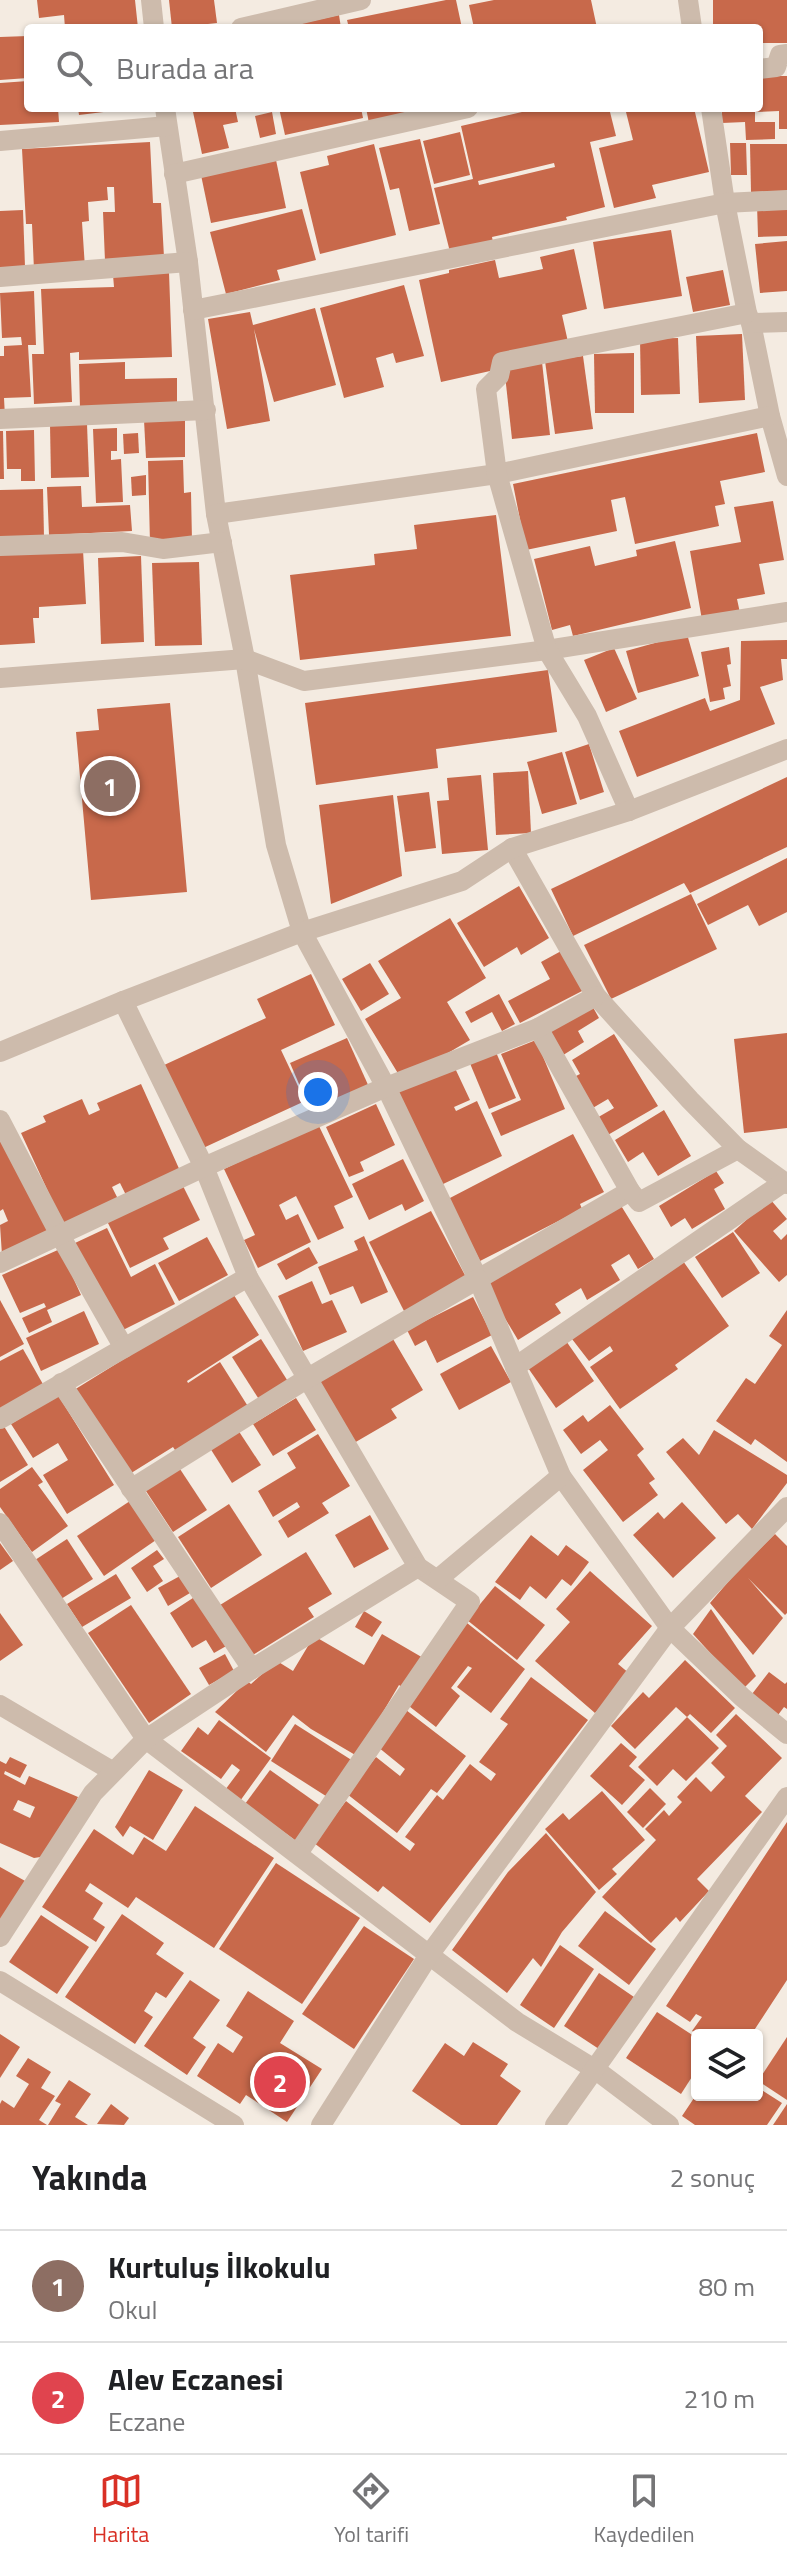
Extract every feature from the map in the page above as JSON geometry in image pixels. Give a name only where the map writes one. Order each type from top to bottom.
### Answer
[{"type":"street","points":[[151,0],[154,24]]},
{"type":"street","points":[[258,24],[361,0]]},
{"type":"street","points":[[688,0],[691,24]]},
{"type":"street","points":[[763,69],[776,67],[780,55],[787,54]]},
{"type":"street","points":[[174,174],[450,112]]},
{"type":"street","points":[[712,112],[725,203],[770,416],[784,455],[787,476]]},
{"type":"street","points":[[0,141],[166,117],[188,262],[216,514],[245,659],[276,845],[302,932],[386,1087],[478,1279],[561,1476],[670,1628],[742,1697],[787,1734]]},
{"type":"street","points":[[193,310],[725,203],[787,200]]},
{"type":"street","points":[[0,277],[188,262]]},
{"type":"street","points":[[629,811],[587,716],[547,650],[497,474],[486,389],[499,376],[502,362],[749,318],[787,322]]},
{"type":"street","points":[[0,419],[206,410]]},
{"type":"street","points":[[216,514],[497,474],[770,416]]},
{"type":"street","points":[[0,546],[122,542],[163,549],[222,542]]},
{"type":"street","points":[[0,678],[245,659],[304,681],[547,650],[787,612]]},
{"type":"street","points":[[0,1052],[302,932],[462,881],[512,848],[629,811],[787,749]]},
{"type":"street","points":[[512,848],[596,996],[738,1149],[786,1183],[515,1367]]},
{"type":"street","points":[[0,1263],[61,1237],[204,1167],[386,1087],[538,1028],[596,996]]},
{"type":"street","points":[[123,1001],[204,1167],[248,1277],[418,1567],[470,1602],[298,1853]]},
{"type":"street","points":[[538,1028],[639,1202],[738,1149]]},
{"type":"street","points":[[0,1120],[124,1348]]},
{"type":"street","points":[[131,1489],[308,1378],[630,1191]]},
{"type":"street","points":[[0,1419],[248,1277]]},
{"type":"street","points":[[61,1383],[252,1669]]},
{"type":"street","points":[[438,1579],[561,1476]]},
{"type":"street","points":[[321,2125],[429,1955],[670,1628],[787,1507]]},
{"type":"street","points":[[0,1523],[146,1739],[517,2022],[596,2070],[669,2125]]},
{"type":"street","points":[[0,1937],[93,1793],[146,1739],[252,1669],[418,1567]]},
{"type":"street","points":[[0,1705],[112,1771]]},
{"type":"street","points":[[555,2125],[787,1797]]},
{"type":"street","points":[[0,1981],[234,2125]]},
{"type":"building","points":[[37,0],[135,0],[138,24],[65,24],[64,15],[39,18]]},
{"type":"building","points":[[169,0],[214,0],[217,23],[172,24]]},
{"type":"building","points":[[456,0],[461,24],[348,24],[347,20]]},
{"type":"building","points":[[494,0],[591,0],[596,24],[473,24],[469,5]]},
{"type":"building","points":[[713,0],[787,0],[787,43],[763,43],[763,24],[713,24]]},
{"type":"building","points":[[339,15],[340,24],[298,24]]},
{"type":"building","points":[[24,36],[24,78],[0,80],[0,37]]},
{"type":"building","points":[[763,76],[787,76],[787,129],[779,129],[779,111],[763,112]]},
{"type":"building","points":[[24,81],[24,112],[58,112],[59,122],[0,125],[0,83]]},
{"type":"building","points":[[193,112],[236,112],[238,122],[223,125],[229,148],[202,154]]},
{"type":"building","points":[[272,112],[276,134],[260,138],[255,116]]},
{"type":"building","points":[[280,112],[362,112],[363,118],[285,135]]},
{"type":"building","points":[[367,112],[420,112],[369,123]]},
{"type":"building","points":[[522,112],[610,112],[616,136],[590,142],[605,207],[566,217],[567,220],[492,237],[493,242],[450,252],[434,188],[473,179],[461,126]],"holes":[[[554,163],[555,167],[479,185],[478,181]]]},
{"type":"building","points":[[626,112],[695,112],[709,172],[652,185],[656,198],[614,208],[599,148],[633,140]]},
{"type":"building","points":[[722,112],[755,112],[755,122],[775,122],[775,139],[746,140],[745,122],[722,123]]},
{"type":"building","points":[[460,132],[470,175],[434,184],[423,141]]},
{"type":"building","points":[[420,139],[440,224],[409,231],[399,188],[390,190],[379,148]]},
{"type":"building","points":[[150,142],[153,203],[161,203],[164,257],[105,261],[103,212],[115,212],[114,187],[107,187],[108,200],[88,202],[89,221],[82,222],[85,268],[34,270],[32,224],[26,224],[22,149]]},
{"type":"building","points":[[730,143],[746,143],[747,175],[731,175]]},
{"type":"building","points":[[374,144],[396,235],[320,254],[300,172],[329,165],[327,156]]},
{"type":"building","points":[[750,144],[787,144],[787,191],[751,192]]},
{"type":"building","points":[[276,160],[286,208],[211,223],[201,175]]},
{"type":"building","points":[[787,203],[787,236],[758,237],[757,204]]},
{"type":"building","points":[[302,209],[316,260],[277,270],[280,280],[226,294],[210,232]]},
{"type":"building","points":[[23,210],[25,267],[0,268],[0,211]]},
{"type":"building","points":[[671,230],[682,296],[604,309],[593,242]]},
{"type":"building","points":[[787,241],[787,291],[760,293],[755,244]]},
{"type":"building","points":[[574,249],[587,309],[562,315],[568,342],[499,369],[441,382],[419,280],[495,260],[499,278],[543,269],[540,257]]},
{"type":"building","points":[[723,270],[730,305],[693,312],[686,277]]},
{"type":"building","points":[[169,272],[172,357],[79,360],[79,352],[70,353],[72,402],[34,404],[32,354],[44,354],[41,289],[114,287],[113,275]]},
{"type":"building","points":[[404,285],[424,356],[396,363],[393,353],[376,358],[384,387],[344,398],[320,308]]},
{"type":"building","points":[[34,291],[36,345],[28,345],[31,397],[4,398],[5,417],[0,418],[0,356],[4,356],[4,346],[22,345],[21,337],[2,338],[0,293]]},
{"type":"building","points":[[315,308],[336,385],[274,402],[254,329],[270,421],[227,429],[208,319],[250,312],[253,325]]},
{"type":"building","points":[[742,334],[745,400],[699,403],[696,336]]},
{"type":"building","points":[[678,338],[680,394],[641,395],[640,339]]},
{"type":"building","points":[[634,353],[634,413],[595,413],[594,354]]},
{"type":"building","points":[[583,356],[593,429],[555,434],[545,361]]},
{"type":"building","points":[[125,362],[125,379],[177,378],[177,405],[80,410],[79,364]]},
{"type":"building","points":[[542,362],[550,435],[512,439],[504,366]]},
{"type":"building","points":[[185,419],[185,457],[146,458],[144,420]]},
{"type":"building","points":[[87,424],[89,477],[51,478],[50,425]]},
{"type":"building","points":[[117,428],[117,451],[111,451],[111,460],[121,459],[123,502],[96,503],[93,429]]},
{"type":"building","points":[[34,430],[35,481],[21,481],[21,469],[7,469],[6,431]]},
{"type":"building","points":[[0,431],[3,431],[4,479],[0,479]]},
{"type":"building","points":[[138,433],[139,453],[124,454],[123,434]]},
{"type":"building","points":[[757,433],[765,472],[720,481],[725,504],[715,506],[719,526],[635,544],[625,497],[611,500],[617,531],[526,550],[513,484]]},
{"type":"building","points":[[183,460],[184,493],[191,492],[192,541],[150,543],[148,461]]},
{"type":"building","points":[[146,475],[146,495],[132,496],[131,477]]},
{"type":"building","points":[[81,486],[82,507],[130,505],[132,531],[49,535],[47,487]]},
{"type":"building","points":[[43,489],[44,537],[0,538],[0,490]]},
{"type":"building","points":[[773,501],[784,560],[759,564],[765,594],[737,599],[740,613],[702,620],[690,551],[741,542],[734,507]]},
{"type":"building","points":[[496,515],[511,636],[300,660],[290,575],[375,565],[374,554],[417,549],[414,525]]},
{"type":"building","points":[[675,541],[691,608],[573,636],[570,625],[552,630],[534,559],[590,546],[595,566],[637,556],[636,550]]},
{"type":"building","points":[[83,550],[86,604],[39,607],[39,618],[33,618],[35,643],[0,645],[0,554]]},
{"type":"building","points":[[141,556],[144,642],[101,644],[98,558]]},
{"type":"building","points":[[199,562],[202,645],[155,646],[152,563]]},
{"type":"building","points":[[687,634],[699,676],[638,693],[626,651]]},
{"type":"building","points":[[787,640],[787,659],[781,659],[783,680],[760,687],[775,724],[637,777],[619,731],[705,698],[710,711],[740,700],[741,641]]},
{"type":"building","points":[[729,647],[731,664],[727,665],[731,686],[723,688],[725,699],[710,702],[701,652]]},
{"type":"building","points":[[614,648],[637,699],[606,712],[584,660]]},
{"type":"building","points":[[548,670],[557,732],[436,749],[438,768],[316,785],[305,703]]},
{"type":"building","points":[[170,703],[187,892],[91,900],[76,732],[99,730],[97,709]]},
{"type":"building","points":[[589,744],[604,792],[580,800],[565,752]]},
{"type":"building","points":[[562,752],[577,804],[542,814],[527,762]]},
{"type":"building","points":[[528,771],[531,833],[496,835],[493,773]]},
{"type":"building","points":[[481,775],[488,850],[442,854],[437,801],[449,800],[447,778]]},
{"type":"building","points":[[787,777],[787,847],[690,893],[684,883],[573,936],[551,889]]},
{"type":"building","points":[[429,792],[436,848],[405,852],[397,796]]},
{"type":"building","points":[[393,795],[402,876],[331,904],[319,805]]},
{"type":"building","points":[[787,858],[787,912],[759,926],[748,905],[708,925],[697,904]]},
{"type":"building","points":[[519,886],[549,938],[521,955],[517,947],[484,967],[457,923]]},
{"type":"building","points":[[691,894],[717,949],[611,999],[584,945]]},
{"type":"building","points":[[450,918],[486,978],[447,1002],[470,1040],[402,1080],[365,1019],[401,998],[378,961]]},
{"type":"building","points":[[563,950],[584,990],[520,1023],[508,1001],[550,979],[541,962]]},
{"type":"building","points":[[370,963],[389,994],[361,1011],[342,979]]},
{"type":"building","points":[[311,974],[335,1025],[281,1050],[305,1101],[201,1149],[162,1066],[266,1018],[257,999]]},
{"type":"building","points":[[499,994],[515,1024],[502,1031],[492,1012],[471,1023],[465,1012]]},
{"type":"building","points":[[590,1002],[599,1018],[578,1031],[584,1042],[560,1057],[543,1031]]},
{"type":"building","points":[[787,1033],[787,1128],[744,1133],[734,1039]]},
{"type":"building","points":[[614,1034],[658,1106],[606,1136],[595,1119],[614,1108],[608,1099],[591,1109],[572,1078],[580,1074],[572,1060]]},
{"type":"building","points":[[347,1038],[369,1087],[311,1112],[290,1063]]},
{"type":"building","points":[[536,1040],[565,1109],[501,1136],[491,1113],[521,1100],[501,1054]]},
{"type":"building","points":[[495,1050],[516,1098],[489,1109],[469,1061]]},
{"type":"building","points":[[454,1066],[470,1100],[454,1107],[456,1111],[477,1101],[502,1156],[441,1185],[397,1092]]},
{"type":"building","points":[[141,1084],[181,1173],[127,1197],[120,1183],[112,1187],[119,1201],[64,1226],[21,1133],[46,1122],[43,1116],[82,1099],[89,1115],[100,1110],[97,1103]]},
{"type":"building","points":[[376,1104],[395,1145],[360,1162],[364,1171],[349,1177],[326,1127]]},
{"type":"building","points":[[664,1110],[691,1156],[658,1176],[643,1152],[628,1162],[615,1140]]},
{"type":"building","points":[[318,1124],[353,1197],[334,1206],[344,1228],[318,1240],[296,1196],[279,1205],[286,1220],[298,1214],[311,1242],[258,1268],[244,1240],[255,1235],[224,1169]]},
{"type":"building","points":[[573,1134],[604,1192],[580,1204],[582,1209],[480,1261],[448,1199]]},
{"type":"building","points":[[0,1138],[48,1231],[2,1255],[0,1225],[8,1221],[3,1209],[0,1211]]},
{"type":"building","points":[[403,1159],[424,1201],[405,1211],[402,1204],[369,1220],[352,1184]]},
{"type":"building","points":[[716,1171],[724,1183],[714,1189],[725,1209],[692,1229],[685,1218],[671,1227],[659,1206]]},
{"type":"building","points":[[182,1184],[200,1220],[163,1238],[169,1249],[130,1268],[107,1221]]},
{"type":"building","points":[[770,1199],[787,1219],[773,1231],[781,1240],[787,1234],[787,1275],[779,1282],[734,1231]]},
{"type":"building","points":[[620,1204],[654,1259],[638,1269],[629,1254],[611,1265],[620,1280],[587,1300],[581,1288],[555,1304],[561,1313],[518,1340],[485,1285]]},
{"type":"building","points":[[431,1211],[467,1279],[404,1311],[369,1242]]},
{"type":"building","points":[[107,1228],[131,1277],[155,1264],[175,1304],[119,1332],[75,1243]]},
{"type":"building","points":[[733,1232],[760,1273],[722,1298],[695,1257]]},
{"type":"building","points":[[364,1236],[388,1292],[361,1304],[353,1286],[330,1295],[318,1267],[358,1250],[354,1241]]},
{"type":"building","points":[[207,1237],[228,1275],[179,1301],[158,1263]]},
{"type":"building","points":[[309,1247],[318,1263],[286,1280],[277,1264]]},
{"type":"building","points":[[60,1249],[81,1295],[47,1310],[52,1322],[29,1333],[22,1318],[46,1307],[44,1303],[20,1313],[2,1275]]},
{"type":"building","points":[[683,1261],[729,1326],[675,1365],[678,1369],[620,1409],[590,1367],[613,1351],[610,1346],[589,1361],[572,1339]]},
{"type":"building","points":[[312,1281],[322,1304],[332,1300],[347,1332],[303,1351],[278,1296]]},
{"type":"building","points":[[232,1292],[259,1335],[187,1381],[220,1362],[249,1408],[177,1453],[173,1447],[128,1475],[74,1390]]},
{"type":"building","points":[[473,1297],[492,1335],[437,1363],[426,1340],[415,1346],[407,1330]]},
{"type":"building","points":[[0,1300],[24,1344],[0,1357]]},
{"type":"building","points":[[787,1310],[787,1462],[755,1439],[751,1445],[716,1421],[746,1378],[755,1384],[782,1345],[769,1336]]},
{"type":"building","points":[[84,1311],[99,1344],[41,1371],[26,1338]]},
{"type":"building","points":[[564,1338],[594,1381],[556,1408],[526,1365]]},
{"type":"building","points":[[261,1339],[289,1383],[260,1401],[232,1357]]},
{"type":"building","points":[[393,1339],[423,1390],[391,1409],[397,1418],[354,1443],[318,1383]]},
{"type":"building","points":[[491,1346],[511,1382],[459,1410],[440,1374]]},
{"type":"building","points":[[23,1349],[44,1386],[0,1409],[0,1361]]},
{"type":"building","points":[[58,1395],[114,1485],[67,1514],[43,1475],[68,1460],[58,1443],[33,1458],[11,1424]]},
{"type":"building","points":[[296,1398],[316,1430],[273,1456],[253,1424]]},
{"type":"building","points":[[610,1405],[644,1449],[637,1455],[655,1479],[649,1483],[658,1495],[623,1522],[583,1470],[608,1450],[600,1440],[581,1454],[563,1430],[583,1415],[588,1422]]},
{"type":"building","points":[[0,1420],[28,1465],[0,1482]]},
{"type":"building","points":[[238,1430],[261,1465],[232,1483],[210,1448]]},
{"type":"building","points":[[714,1430],[787,1475],[787,1483],[752,1529],[738,1514],[726,1524],[666,1452],[683,1438],[699,1455]]},
{"type":"building","points":[[318,1434],[350,1486],[322,1503],[329,1513],[288,1538],[278,1521],[300,1507],[297,1502],[273,1517],[258,1491],[296,1468],[287,1453]]},
{"type":"building","points":[[178,1466],[207,1510],[173,1532],[144,1488]]},
{"type":"building","points":[[32,1467],[43,1482],[38,1485],[68,1526],[32,1552],[0,1507],[0,1489]]},
{"type":"building","points":[[130,1501],[156,1540],[104,1576],[77,1536]]},
{"type":"building","points":[[682,1502],[716,1538],[673,1578],[633,1535],[658,1512],[664,1519]]},
{"type":"building","points":[[229,1504],[262,1555],[211,1588],[178,1537]]},
{"type":"building","points":[[370,1515],[389,1549],[354,1568],[335,1535]]},
{"type":"building","points":[[775,1534],[787,1546],[787,1613],[785,1615],[748,1578],[783,1618],[753,1655],[710,1603]]},
{"type":"building","points":[[531,1535],[558,1556],[566,1545],[589,1562],[571,1586],[562,1579],[546,1599],[530,1586],[520,1600],[495,1582]]},
{"type":"building","points":[[67,1539],[93,1579],[61,1599],[35,1560]]},
{"type":"building","points":[[0,1543],[13,1561],[0,1570]]},
{"type":"building","points":[[157,1550],[164,1559],[153,1566],[163,1581],[147,1592],[131,1568]]},
{"type":"building","points":[[306,1552],[332,1594],[308,1608],[314,1617],[251,1656],[220,1605]]},
{"type":"building","points":[[590,1571],[652,1626],[618,1664],[630,1674],[595,1713],[535,1661],[570,1622],[556,1609]]},
{"type":"building","points":[[116,1574],[131,1598],[82,1627],[67,1604]]},
{"type":"building","points":[[180,1576],[190,1593],[168,1606],[158,1588]]},
{"type":"building","points":[[495,1586],[545,1625],[517,1660],[467,1620]]},
{"type":"building","points":[[196,1596],[228,1645],[214,1653],[206,1640],[192,1648],[170,1613]]},
{"type":"building","points":[[131,1605],[191,1694],[149,1723],[88,1633]]},
{"type":"building","points":[[711,1609],[756,1676],[743,1689],[693,1634]]},
{"type":"building","points":[[364,1611],[382,1622],[372,1637],[355,1627]]},
{"type":"building","points":[[0,1613],[23,1645],[0,1661]]},
{"type":"building","points":[[467,1623],[525,1669],[491,1713],[457,1687],[472,1668],[468,1666],[451,1688],[460,1696],[436,1727],[405,1703]]},
{"type":"building","points":[[382,1634],[425,1659],[407,1690],[399,1685],[357,1756],[293,1715],[266,1752],[215,1712],[247,1681],[251,1684],[277,1661],[293,1671],[314,1636],[364,1665]]},
{"type":"building","points":[[225,1654],[234,1671],[209,1685],[199,1668]]},
{"type":"building","points":[[685,1660],[735,1708],[711,1733],[690,1714],[687,1717],[676,1707],[635,1749],[611,1726],[643,1692],[649,1698]]},
{"type":"building","points":[[769,1672],[785,1684],[787,1682],[787,1709],[784,1707],[778,1715],[752,1694]]},
{"type":"building","points":[[531,1677],[588,1720],[430,1923],[383,1886],[378,1892],[314,1843],[346,1801],[410,1851],[415,1844],[405,1837],[437,1795],[443,1800],[470,1764],[491,1781],[496,1774],[479,1762],[508,1724],[500,1719]]},
{"type":"building","points":[[406,1710],[466,1756],[437,1793],[431,1789],[397,1833],[347,1794],[376,1757],[400,1776],[405,1769],[378,1747]]},
{"type":"building","points":[[736,1714],[782,1758],[745,1796],[762,1812],[697,1879],[709,1891],[680,1922],[676,1917],[651,1943],[602,1897],[656,1840],[645,1829],[664,1810],[669,1816],[682,1802],[677,1797],[696,1777],[711,1792],[725,1777],[711,1763],[727,1746],[716,1735]]},
{"type":"building","points":[[687,1717],[719,1748],[686,1781],[673,1769],[657,1786],[638,1767]]},
{"type":"building","points":[[219,1720],[271,1758],[240,1801],[225,1790],[240,1770],[232,1764],[221,1779],[181,1751],[198,1727],[208,1735]]},
{"type":"building","points":[[295,1724],[353,1761],[329,1798],[271,1761]]},
{"type":"building","points":[[621,1743],[637,1757],[629,1766],[645,1780],[622,1805],[590,1776]]},
{"type":"building","points":[[10,1757],[27,1765],[20,1778],[5,1771],[4,1774],[25,1785],[29,1776],[78,1797],[53,1855],[34,1858],[0,1843],[0,1761],[6,1764]],"holes":[[[18,1800],[35,1807],[30,1818],[13,1810]]]},
{"type":"building","points":[[149,1770],[183,1790],[153,1840],[130,1826],[123,1837],[115,1827]]},
{"type":"building","points":[[270,1770],[325,1809],[299,1843],[245,1804]]},
{"type":"building","points":[[650,1788],[666,1804],[643,1828],[627,1812]]},
{"type":"building","points":[[602,1791],[645,1840],[612,1869],[617,1874],[599,1890],[545,1829],[563,1813],[569,1820]]},
{"type":"building","points":[[195,1806],[274,1858],[214,1948],[136,1897],[128,1908],[90,1883],[85,1891],[103,1903],[93,1919],[105,1927],[96,1942],[42,1907],[94,1829],[133,1855],[144,1837],[166,1851]]},
{"type":"building","points":[[787,1822],[787,1980],[755,2029],[693,2029],[702,2017],[696,2014],[690,2022],[666,2006]]},
{"type":"building","points":[[546,1833],[596,1892],[562,1932],[541,1967],[533,1958],[507,1993],[452,1950],[508,1872]]},
{"type":"building","points":[[276,1863],[360,1918],[302,2004],[219,1949]]},
{"type":"building","points":[[0,1867],[27,1882],[0,1925]]},
{"type":"building","points":[[605,1911],[656,1949],[629,1985],[578,1946]]},
{"type":"building","points":[[122,1914],[164,1943],[156,1954],[184,1973],[166,1998],[156,1992],[144,2011],[153,2017],[135,2044],[65,1997]]},
{"type":"building","points":[[41,1915],[89,1947],[57,1994],[9,1962]]},
{"type":"building","points":[[364,1926],[414,1959],[354,2049],[302,2014]]},
{"type":"building","points":[[560,1945],[594,1969],[554,2028],[520,2005]]},
{"type":"building","points":[[599,1973],[634,1997],[599,2049],[564,2026]]},
{"type":"building","points":[[190,1980],[220,2000],[193,2038],[206,2047],[187,2075],[144,2046]]},
{"type":"building","points":[[248,1991],[294,2021],[280,2043],[322,2069],[287,2122],[246,2095],[240,2104],[197,2076],[218,2043],[233,2053],[243,2037],[226,2026]]},
{"type":"building","points":[[657,2012],[691,2034],[691,2078],[681,2094],[626,2058]]},
{"type":"building","points":[[0,2034],[20,2047],[0,2078]]},
{"type":"building","points":[[787,2037],[787,2100],[763,2084],[763,2073]]},
{"type":"building","points":[[473,2042],[508,2064],[500,2076],[521,2091],[497,2125],[461,2125],[412,2091],[445,2043],[464,2056]]},
{"type":"building","points":[[28,2058],[51,2072],[41,2088],[55,2096],[39,2120],[47,2125],[0,2125],[2,2100],[14,2108],[29,2084],[16,2076]]},
{"type":"building","points":[[69,2080],[91,2094],[75,2117],[88,2125],[48,2125],[61,2104],[55,2101]]},
{"type":"building","points":[[763,2091],[782,2103],[767,2125],[695,2125],[682,2116],[692,2101],[763,2101]]},
{"type":"building","points":[[111,2104],[129,2118],[124,2125],[97,2124]]},
{"type":"building","points":[[787,2104],[787,2125],[773,2125]]},
{"type":"place","name":"Kurtuluş İlkokulu","points":[[110,786]]},
{"type":"place","name":"Alev Eczanesi","points":[[280,2082]]}]
